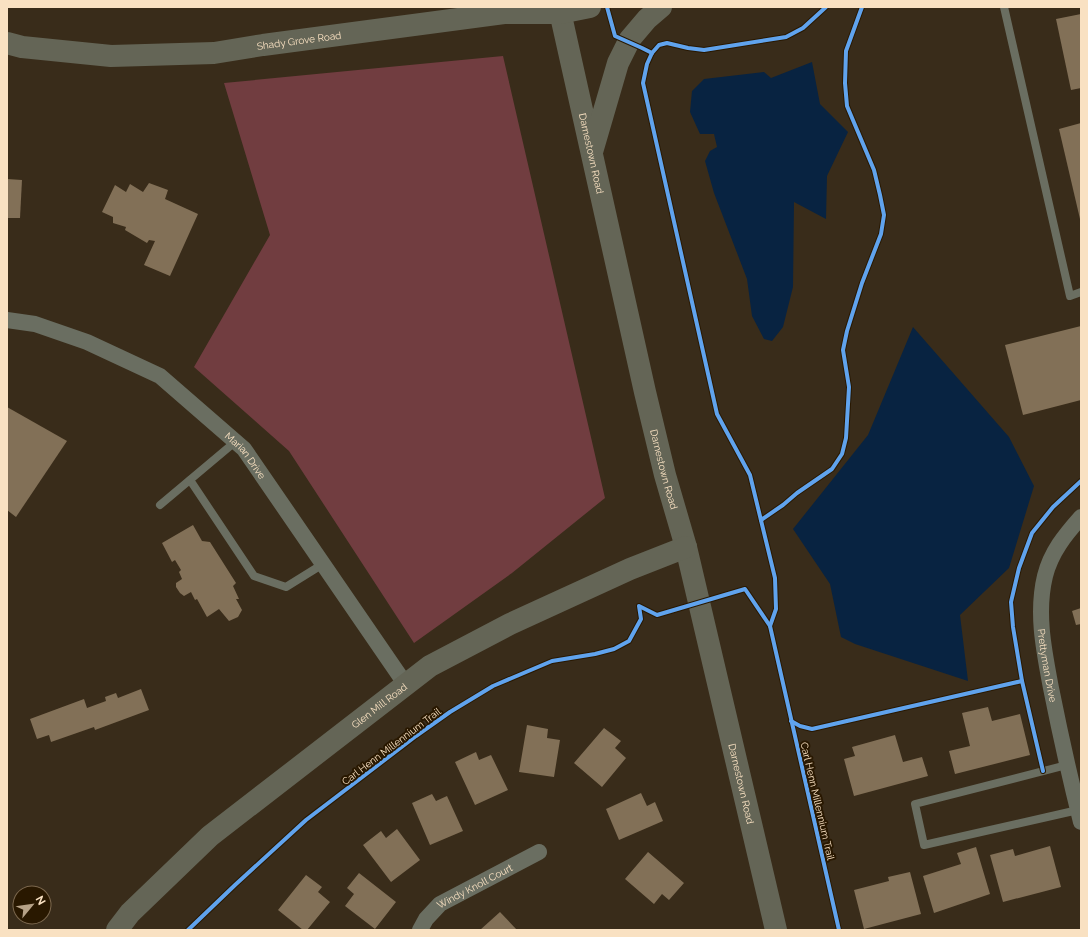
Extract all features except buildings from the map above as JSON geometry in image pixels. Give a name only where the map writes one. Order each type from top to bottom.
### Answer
[{"type":"main road","name":"Shady Grove Road","points":[[7,43],[22,47],[111,56],[214,53],[263,45],[504,13],[590,7]]},
{"type":"main road","points":[[592,155],[618,62],[630,39],[647,19],[661,7]]},
{"type":"main road","name":"Darnestown Road","points":[[559,10],[645,392],[665,475],[686,547],[718,678],[776,930]]},
{"type":"main road","name":"Glen Mill Road","points":[[117,930],[130,913],[210,836],[430,666],[510,624],[630,569],[686,547]]},
{"type":"street","name":"Marian Drive","points":[[7,320],[34,324],[87,342],[160,376],[244,449],[406,684]]},
{"type":"street","name":"Prettyman Drive","points":[[1079,816],[1056,713],[1045,655],[1041,626],[1041,600],[1045,576],[1053,555],[1062,539],[1081,517]]},
{"type":"street","name":"Windy Knoll Court","points":[[420,930],[426,919],[440,904],[539,852]]},
{"type":"lane","points":[[1004,7],[1070,296],[1081,292]]},
{"type":"lane","points":[[160,505],[235,442]]},
{"type":"lane","points":[[190,480],[254,576],[286,587],[323,564]]},
{"type":"lane","points":[[1068,764],[915,804],[924,846],[1079,816]]},
{"type":"shaded area","points":[[503,56],[605,498],[512,573],[414,643],[289,451],[194,367],[270,235],[224,83]]},
{"type":"water","points":[[812,62],[820,104],[848,132],[827,176],[826,219],[794,202],[793,287],[783,327],[772,341],[764,339],[752,316],[747,279],[714,193],[705,161],[710,151],[717,147],[714,134],[700,134],[690,112],[692,91],[704,79],[764,72],[771,78]]},
{"type":"water","points":[[913,327],[1009,437],[1034,486],[1009,568],[960,615],[968,681],[855,644],[841,637],[830,584],[793,529],[868,435]]},
{"type":"cycle path","points":[[607,7],[615,36],[652,53]]},
{"type":"cycle path","points":[[770,626],[776,609],[775,578],[750,475],[717,414],[643,83],[647,64],[652,53],[659,45],[667,43],[704,50],[786,37],[803,28],[826,7]]},
{"type":"cycle path","points":[[761,520],[832,469],[842,454],[846,438],[849,387],[843,350],[847,331],[862,283],[881,234],[884,215],[874,170],[847,106],[845,83],[846,51],[862,7]]},
{"type":"cycle path","points":[[791,721],[800,726],[812,729],[1022,681],[1013,627],[1011,602],[1019,568],[1032,533],[1053,507],[1081,481]]},
{"type":"cycle path","name":"Carl Henn Millennium Trail","points":[[188,930],[306,820],[416,736],[450,712],[493,686],[552,661],[595,654],[614,649],[629,641],[641,619],[639,606],[657,615],[745,589],[770,626],[839,930]]},
{"type":"cycle path","points":[[1022,681],[1043,771]]}]
